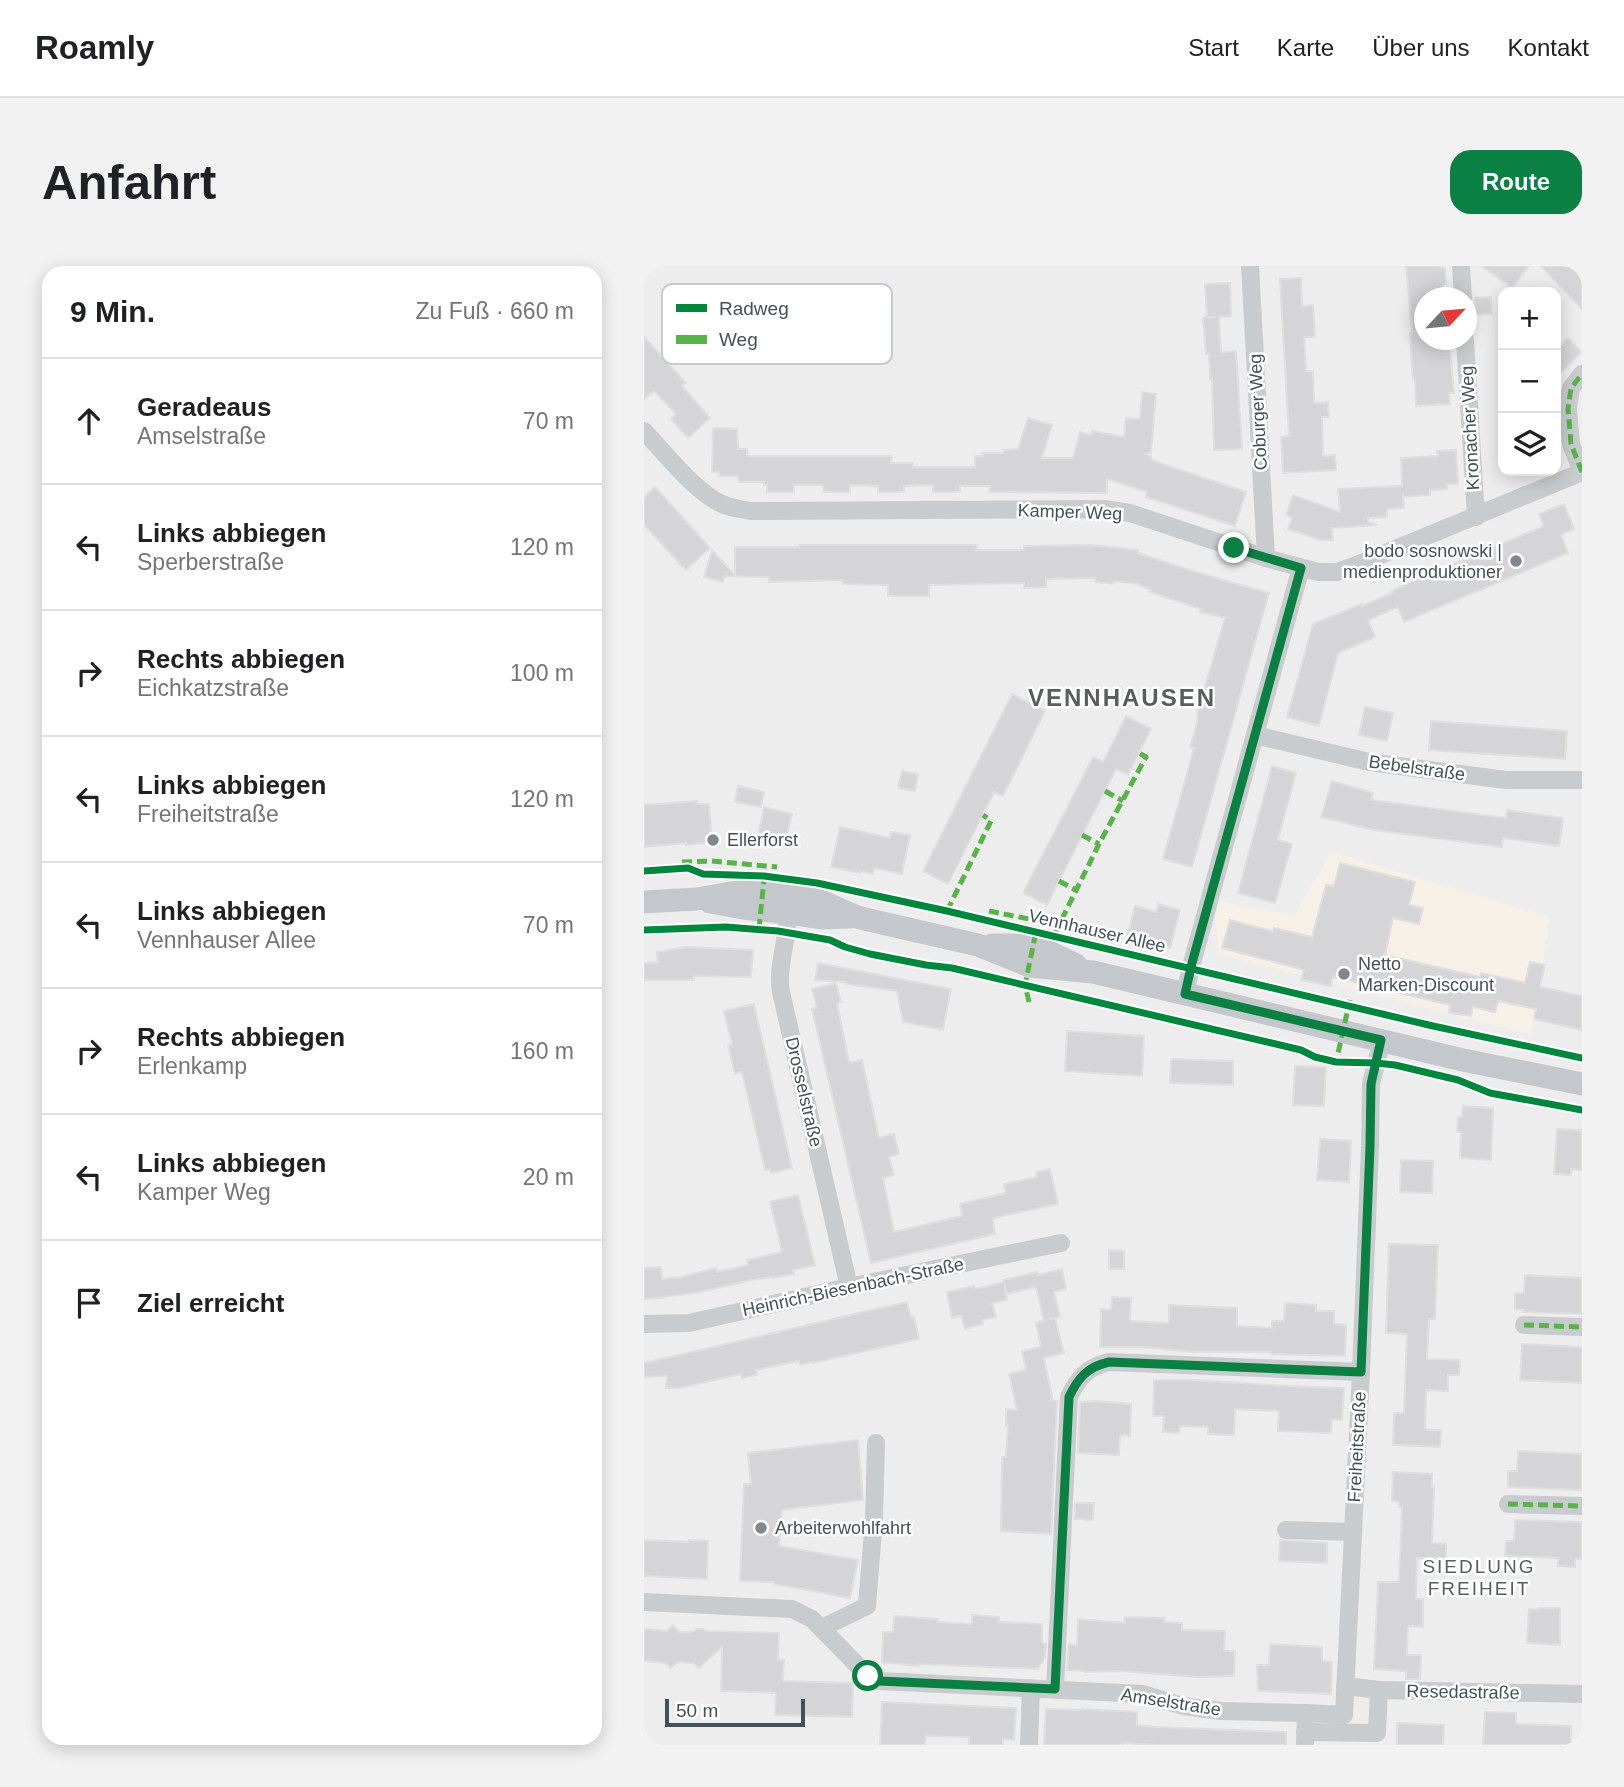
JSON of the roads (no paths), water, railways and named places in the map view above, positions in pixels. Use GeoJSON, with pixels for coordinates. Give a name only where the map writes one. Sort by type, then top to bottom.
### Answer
{"type":"FeatureCollection","features":[{"type":"Feature","properties":{"kind":"main road"},"geometry":{"type":"LineString","coordinates":[[644,902],[697,899],[743,908],[821,901],[858,917],[978,946],[1030,966],[1086,971],[1463,1060],[1582,1084]]}},
{"type":"Feature","properties":{"kind":"street","name":"Coburger Weg"},"geometry":{"type":"LineString","coordinates":[[1250,266],[1266,558]]}},
{"type":"Feature","properties":{"kind":"street"},"geometry":{"type":"LineString","coordinates":[[1461,266],[1462,287]]}},
{"type":"Feature","properties":{"kind":"street","name":"Kronacher Weg"},"geometry":{"type":"LineString","coordinates":[[1466,350],[1476,517]]}},
{"type":"Feature","properties":{"kind":"street"},"geometry":{"type":"LineString","coordinates":[[1582,374],[1571,388],[1568,409],[1571,444],[1582,472]]}},
{"type":"Feature","properties":{"kind":"street","name":"Kamper Weg"},"geometry":{"type":"LineString","coordinates":[[644,431],[707,495],[721,503],[750,511],[1104,509],[1130,513],[1266,558],[1318,572],[1337,572],[1582,472]]}},
{"type":"Feature","properties":{"kind":"street"},"geometry":{"type":"LineString","coordinates":[[1185,994],[1301,568]]}},
{"type":"Feature","properties":{"kind":"street","name":"Bebelstraße"},"geometry":{"type":"LineString","coordinates":[[1255,735],[1369,762],[1506,780],[1582,780]]}},
{"type":"Feature","properties":{"kind":"street","name":"Drosselstraße"},"geometry":{"type":"LineString","coordinates":[[789,904],[779,978],[781,992],[849,1287]]}},
{"type":"Feature","properties":{"kind":"street","name":"Freiheitstraße"},"geometry":{"type":"LineString","coordinates":[[1306,1713],[1344,1715],[1361,1372],[1371,1084],[1381,1040]]}},
{"type":"Feature","properties":{"kind":"street","name":"Heinrich-Biesenbach-Straße"},"geometry":{"type":"LineString","coordinates":[[644,1324],[689,1323],[1061,1243]]}},
{"type":"Feature","properties":{"kind":"street"},"geometry":{"type":"LineString","coordinates":[[1524,1325],[1582,1327]]}},
{"type":"Feature","properties":{"kind":"street"},"geometry":{"type":"LineString","coordinates":[[1055,1689],[1069,1397],[1078,1379],[1088,1370],[1109,1362],[1361,1372]]}},
{"type":"Feature","properties":{"kind":"street"},"geometry":{"type":"LineString","coordinates":[[822,1628],[867,1606],[874,1519],[876,1443]]}},
{"type":"Feature","properties":{"kind":"street"},"geometry":{"type":"LineString","coordinates":[[1508,1504],[1582,1506]]}},
{"type":"Feature","properties":{"kind":"street"},"geometry":{"type":"LineString","coordinates":[[1286,1530],[1353,1532]]}},
{"type":"Feature","properties":{"kind":"street","name":"Amselstraße"},"geometry":{"type":"LineString","coordinates":[[644,1602],[792,1609],[812,1619],[868,1676],[879,1681],[1143,1694],[1183,1706],[1221,1711],[1306,1713]]}},
{"type":"Feature","properties":{"kind":"street","name":"Resedastraße"},"geometry":{"type":"LineString","coordinates":[[1345,1686],[1380,1690],[1582,1694]]}},
{"type":"Feature","properties":{"kind":"street"},"geometry":{"type":"LineString","coordinates":[[1029,1745],[1031,1688]]}},
{"type":"Feature","properties":{"kind":"street"},"geometry":{"type":"LineString","coordinates":[[1306,1713],[1305,1739],[1377,1733],[1380,1690]]}},
{"type":"Feature","properties":{"kind":"place","name":"bodo sosnowski | medienproduktioner"},"geometry":{"type":"Point","coordinates":[1516,561]}},
{"type":"Feature","properties":{"kind":"place","name":"Ellerforst"},"geometry":{"type":"Point","coordinates":[713,840]}},
{"type":"Feature","properties":{"kind":"place","name":"Netto Marken-Discount"},"geometry":{"type":"Point","coordinates":[1344,974]}},
{"type":"Feature","properties":{"kind":"place","name":"Arbeiterwohlfahrt"},"geometry":{"type":"Point","coordinates":[761,1528]}},
{"type":"Feature","properties":{"kind":"district","name":"VENNHAUSEN"},"geometry":{"type":"Point","coordinates":[1122,697]}},
{"type":"Feature","properties":{"kind":"district","name":"SIEDLUNG FREIHEIT"},"geometry":{"type":"Point","coordinates":[1479,1577]}}]}
